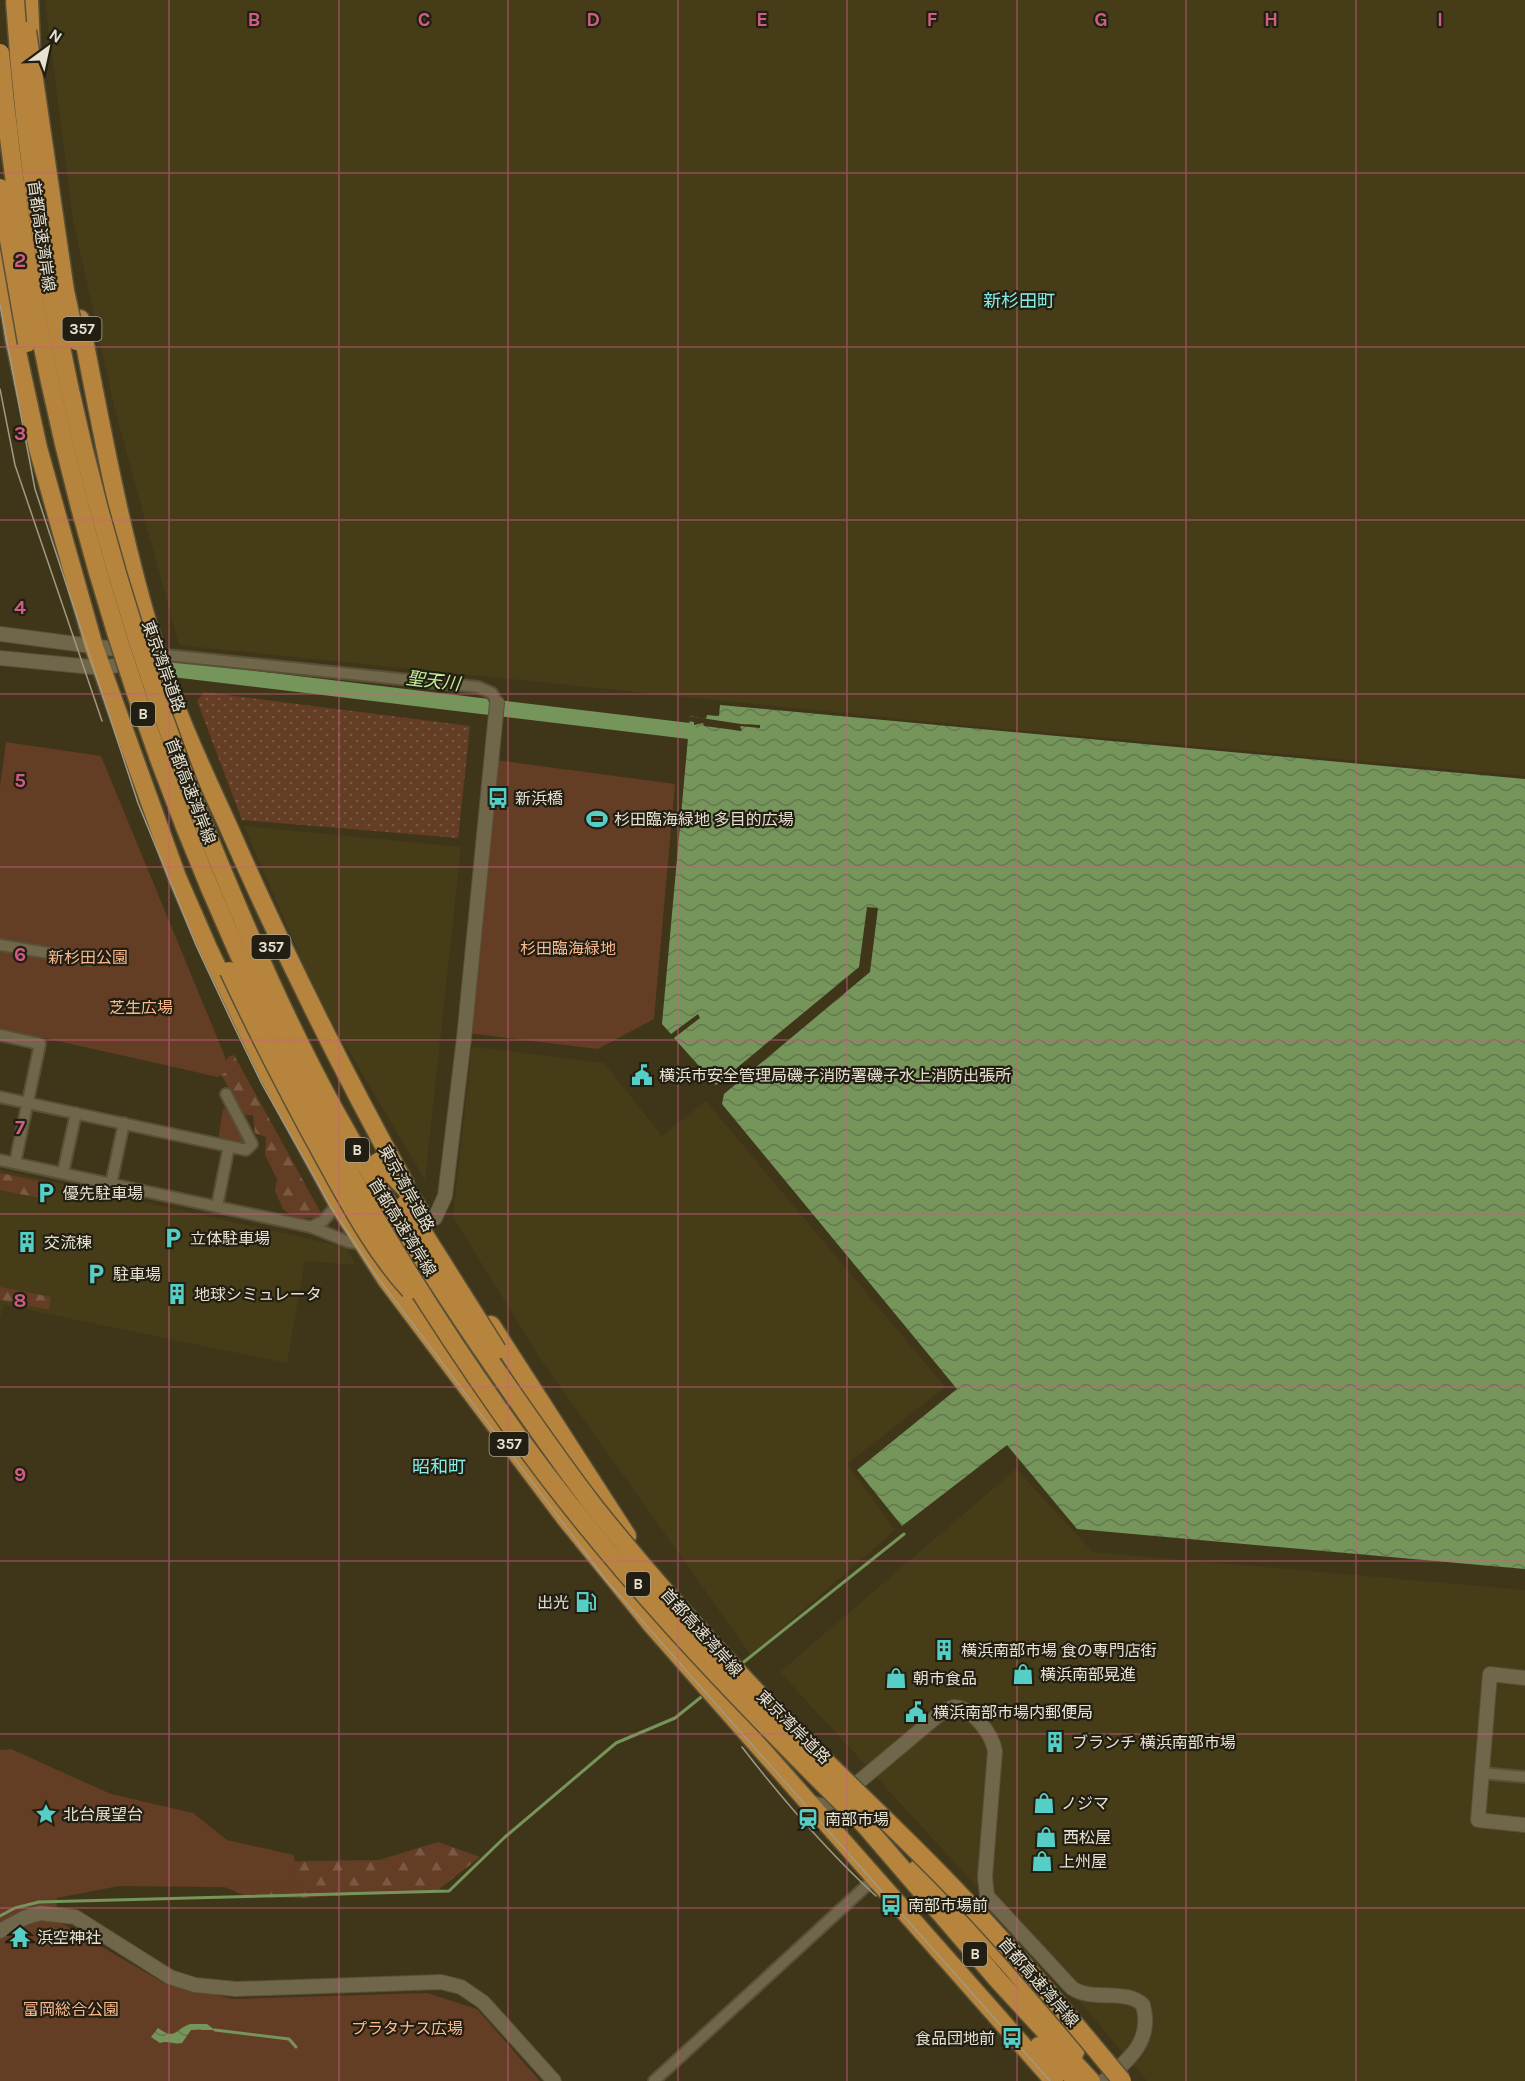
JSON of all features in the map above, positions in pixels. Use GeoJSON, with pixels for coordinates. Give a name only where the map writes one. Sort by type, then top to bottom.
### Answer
{"type":"FeatureCollection","features":[{"type":"Feature","properties":{"kind":"highway","name":"首都高速湾岸線"},"geometry":{"type":"LineString","coordinates":[[15,0],[37,208],[55,323],[79,437],[133,628],[153,692],[192,794],[280,1001],[333,1107],[372,1177],[446,1296],[545,1440],[597,1509],[747,1682],[938,1872],[1015,1953],[1116,2079]]}},
{"type":"Feature","properties":{"kind":"highway"},"geometry":{"type":"LineString","coordinates":[[21,0],[65,291],[85,389],[117,507]]}},
{"type":"Feature","properties":{"kind":"highway","name":"東京湾岸道路"},"geometry":{"type":"LineString","coordinates":[[29,0],[32,71],[64,246],[117,507],[156,654],[201,766],[329,1043],[426,1224],[598,1493],[655,1574],[750,1681],[1013,1953],[1116,2079]]}},
{"type":"Feature","properties":{"kind":"highway","name":"首都高速湾岸線"},"geometry":{"type":"LineString","coordinates":[[0,53],[20,230],[38,328],[86,530],[135,694],[216,902],[264,1009],[324,1127],[439,1322],[503,1417],[609,1551],[735,1693],[885,1846],[910,1880],[1087,2079]]}},
{"type":"Feature","properties":{"kind":"highway"},"geometry":{"type":"LineString","coordinates":[[0,188],[47,440],[52,503]]}},
{"type":"Feature","properties":{"kind":"highway","name":"357"},"geometry":{"type":"LineString","coordinates":[[1,247],[23,385],[52,503],[94,647],[177,877],[236,1010],[295,1127],[338,1204],[386,1279],[566,1519],[652,1625],[1054,2081]]}},
{"type":"Feature","properties":{"kind":"highway","name":"B"},"geometry":{"type":"LineString","coordinates":[[154,813],[291,1096],[342,1189],[393,1271],[439,1322]]}},
{"type":"Feature","properties":{"kind":"highway","name":"357"},"geometry":{"type":"LineString","coordinates":[[247,869],[258,921],[306,1021],[379,1161],[468,1305],[640,1560]]}},
{"type":"Feature","properties":{"kind":"highway"},"geometry":{"type":"LineString","coordinates":[[885,1846],[944,1897],[1011,1966],[1052,2015],[1087,2079]]}},
{"type":"Feature","properties":{"kind":"highway"},"geometry":{"type":"LineString","coordinates":[[885,1846],[919,1907],[1046,2054],[1087,2079]]}},
{"type":"Feature","properties":{"kind":"street"},"geometry":{"type":"LineString","coordinates":[[1,247],[64,246]]}},
{"type":"Feature","properties":{"kind":"street"},"geometry":{"type":"LineString","coordinates":[[0,634],[156,654],[478,687],[492,693],[497,703],[445,1196],[440,1211],[426,1224],[363,1244],[340,1239],[311,1227],[0,1160]]}},
{"type":"Feature","properties":{"kind":"street"},"geometry":{"type":"LineString","coordinates":[[0,658],[102,668],[131,663],[156,654]]}},
{"type":"Feature","properties":{"kind":"street"},"geometry":{"type":"LineString","coordinates":[[69,666],[93,677],[102,685],[117,709]]}},
{"type":"Feature","properties":{"kind":"street"},"geometry":{"type":"LineString","coordinates":[[0,945],[90,960]]}},
{"type":"Feature","properties":{"kind":"street"},"geometry":{"type":"LineString","coordinates":[[0,1035],[40,1044],[15,1163]]}},
{"type":"Feature","properties":{"kind":"street"},"geometry":{"type":"LineString","coordinates":[[0,1097],[246,1149],[252,1144],[226,1094]]}},
{"type":"Feature","properties":{"kind":"street"},"geometry":{"type":"LineString","coordinates":[[63,1173],[76,1113]]}},
{"type":"Feature","properties":{"kind":"street"},"geometry":{"type":"LineString","coordinates":[[111,1184],[124,1123]]}},
{"type":"Feature","properties":{"kind":"street"},"geometry":{"type":"LineString","coordinates":[[217,1206],[229,1146]]}},
{"type":"Feature","properties":{"kind":"street"},"geometry":{"type":"LineString","coordinates":[[311,1227],[323,1221],[338,1204]]}},
{"type":"Feature","properties":{"kind":"street"},"geometry":{"type":"LineString","coordinates":[[1525,1678],[1490,1674],[1478,1820],[1525,1825]]}},
{"type":"Feature","properties":{"kind":"street"},"geometry":{"type":"LineString","coordinates":[[807,1801],[822,1806],[836,1801],[942,1712],[954,1707],[969,1712],[988,1733],[995,1751],[985,1885],[987,1896],[1072,1989],[1086,1994],[1130,1998],[1143,2006],[1139,2048],[1116,2079]]}},
{"type":"Feature","properties":{"kind":"street"},"geometry":{"type":"LineString","coordinates":[[1482,1773],[1525,1777]]}},
{"type":"Feature","properties":{"kind":"street"},"geometry":{"type":"LineString","coordinates":[[836,1801],[834,1820],[846,1844]]}},
{"type":"Feature","properties":{"kind":"street"},"geometry":{"type":"LineString","coordinates":[[654,2081],[876,1877]]}},
{"type":"Feature","properties":{"kind":"street"},"geometry":{"type":"LineString","coordinates":[[0,1931],[24,1918],[40,1913],[75,1917],[170,1977],[195,1985],[236,1989],[441,1982],[461,1987],[483,2002],[554,2081]]}},
{"type":"Feature","properties":{"kind":"shaded area"},"geometry":{"type":"Polygon","coordinates":[[[45,0],[1525,0],[1525,776],[931,722],[179,645],[114,406],[73,220],[45,0]]]}},
{"type":"Feature","properties":{"kind":"shaded area"},"geometry":{"type":"Polygon","coordinates":[[[244,826],[461,847],[425,1180],[319,1000],[244,826]]]}},
{"type":"Feature","properties":{"kind":"shaded area"},"geometry":{"type":"Polygon","coordinates":[[[472,1047],[604,1063],[662,1136],[706,1101],[945,1387],[847,1464],[895,1530],[751,1655],[542,1361],[453,1217],[472,1047]]]}},
{"type":"Feature","properties":{"kind":"shaded area"},"geometry":{"type":"Polygon","coordinates":[[[0,1170],[345,1247],[356,1265],[305,1261],[287,1363],[4,1305],[0,1318],[0,1170]]]}},
{"type":"Feature","properties":{"kind":"shaded area"},"geometry":{"type":"Polygon","coordinates":[[[1016,1469],[1093,1552],[1525,1590],[1525,2081],[1147,2081],[1045,1961],[780,1672],[1016,1469]]]}},
{"type":"Feature","properties":{"kind":"green space"},"geometry":{"type":"Polygon","coordinates":[[[204,692],[470,726],[458,838],[242,820],[197,701],[204,692]]]}},
{"type":"Feature","properties":{"kind":"green space","name":"新杉田公園"},"geometry":{"type":"Polygon","coordinates":[[[6,742],[101,756],[230,1069],[218,1077],[0,1028],[0,787],[6,742]]]}},
{"type":"Feature","properties":{"kind":"green space","name":"杉田臨海緑地"},"geometry":{"type":"Polygon","coordinates":[[[495,760],[675,784],[654,1019],[598,1049],[468,1033],[495,760]]]}},
{"type":"Feature","properties":{"kind":"green space"},"geometry":{"type":"Polygon","coordinates":[[[234,1055],[322,1215],[317,1218],[295,1218],[283,1209],[275,1191],[277,1179],[265,1155],[266,1137],[255,1133],[253,1115],[245,1115],[220,1073],[228,1057],[234,1055]]]}},
{"type":"Feature","properties":{"kind":"green space"},"geometry":{"type":"Polygon","coordinates":[[[223,1108],[232,1111],[250,1140],[243,1148],[218,1142],[223,1108]]]}},
{"type":"Feature","properties":{"kind":"green space"},"geometry":{"type":"Polygon","coordinates":[[[0,1173],[43,1182],[40,1198],[0,1190],[0,1173]]]}},
{"type":"Feature","properties":{"kind":"green space"},"geometry":{"type":"Polygon","coordinates":[[[0,1287],[51,1297],[49,1310],[0,1300],[0,1287]]]}},
{"type":"Feature","properties":{"kind":"green space","name":"富岡総合公園"},"geometry":{"type":"Polygon","coordinates":[[[11,1749],[111,1794],[193,1813],[227,1840],[294,1855],[297,1888],[119,1886],[57,1898],[56,1920],[164,1983],[233,1999],[427,1993],[477,2009],[540,2081],[0,2081],[0,1750],[11,1749]]]}},
{"type":"Feature","properties":{"kind":"green space"},"geometry":{"type":"Polygon","coordinates":[[[438,1842],[480,1857],[438,1890],[299,1898],[249,1897],[212,1882],[240,1862],[379,1860],[438,1842]]]}},
{"type":"Feature","properties":{"kind":"water"},"geometry":{"type":"Polygon","coordinates":[[[720,705],[1525,779],[1525,1569],[1077,1529],[1007,1445],[902,1526],[857,1470],[957,1389],[722,1104],[724,1094],[870,972],[878,908],[867,907],[859,967],[716,1085],[674,1038],[700,1018],[698,1014],[671,1034],[662,1024],[690,716],[706,719],[707,715],[719,716],[720,705]]]}},
{"type":"Feature","properties":{"kind":"water"},"geometry":{"type":"Polygon","coordinates":[[[190,2024],[207,2024],[215,2030],[191,2030],[182,2043],[160,2043],[151,2037],[158,2028],[172,2034],[190,2024]]]}},
{"type":"Feature","properties":{"kind":"pier"},"geometry":{"type":"Polygon","coordinates":[[[688,716],[760,725],[760,728],[740,726],[742,731],[704,726],[703,723],[694,725],[694,722],[688,721],[688,716]]]}},
{"type":"Feature","properties":{"kind":"waterway","name":"聖天川"},"geometry":{"type":"LineString","coordinates":[[173,669],[689,731]]}},
{"type":"Feature","properties":{"kind":"waterway"},"geometry":{"type":"LineString","coordinates":[[740,1665],[904,1534]]}},
{"type":"Feature","properties":{"kind":"waterway"},"geometry":{"type":"LineString","coordinates":[[0,1916],[15,1908],[39,1902],[449,1891],[505,1837],[616,1743],[675,1718],[705,1694]]}},
{"type":"Feature","properties":{"kind":"waterway"},"geometry":{"type":"LineString","coordinates":[[215,2030],[289,2039],[296,2047]]}},
{"type":"Feature","properties":{"kind":"tram line"},"geometry":{"type":"LineString","coordinates":[[0,305],[35,489],[138,803],[196,945],[231,1020],[262,1084],[331,1207],[373,1271],[606,1580],[1050,2081]]}},
{"type":"Feature","properties":{"kind":"tram line"},"geometry":{"type":"LineString","coordinates":[[0,389],[15,465],[102,721]]}},
{"type":"Feature","properties":{"kind":"tram line"},"geometry":{"type":"LineString","coordinates":[[742,1747],[806,1825],[876,1896]]}},
{"type":"Feature","properties":{"kind":"place","name":"新浜橋"},"geometry":{"type":"Point","coordinates":[498,798]}},
{"type":"Feature","properties":{"kind":"place","name":"杉田臨海緑地 多目的広場"},"geometry":{"type":"Point","coordinates":[597,819]}},
{"type":"Feature","properties":{"kind":"place","name":"横浜市安全管理局磯子消防署磯子水上消防出張所"},"geometry":{"type":"Point","coordinates":[642,1075]}},
{"type":"Feature","properties":{"kind":"place","name":"優先駐車場"},"geometry":{"type":"Point","coordinates":[46,1193]}},
{"type":"Feature","properties":{"kind":"place","name":"立体駐車場"},"geometry":{"type":"Point","coordinates":[173,1238]}},
{"type":"Feature","properties":{"kind":"place","name":"交流棟"},"geometry":{"type":"Point","coordinates":[27,1242]}},
{"type":"Feature","properties":{"kind":"place","name":"駐車場"},"geometry":{"type":"Point","coordinates":[96,1274]}},
{"type":"Feature","properties":{"kind":"place","name":"地球シミュレータ"},"geometry":{"type":"Point","coordinates":[177,1294]}},
{"type":"Feature","properties":{"kind":"place","name":"出光"},"geometry":{"type":"Point","coordinates":[586,1602]}},
{"type":"Feature","properties":{"kind":"place","name":"横浜南部市場 食の専門店街"},"geometry":{"type":"Point","coordinates":[944,1650]}},
{"type":"Feature","properties":{"kind":"place","name":"横浜南部晃進"},"geometry":{"type":"Point","coordinates":[1023,1674]}},
{"type":"Feature","properties":{"kind":"place","name":"朝市食品"},"geometry":{"type":"Point","coordinates":[896,1678]}},
{"type":"Feature","properties":{"kind":"place","name":"横浜南部市場内郵便局"},"geometry":{"type":"Point","coordinates":[916,1712]}},
{"type":"Feature","properties":{"kind":"place","name":"ブランチ 横浜南部市場"},"geometry":{"type":"Point","coordinates":[1055,1742]}},
{"type":"Feature","properties":{"kind":"place","name":"ノジマ"},"geometry":{"type":"Point","coordinates":[1044,1803]}},
{"type":"Feature","properties":{"kind":"place","name":"北台展望台"},"geometry":{"type":"Point","coordinates":[46,1814]}},
{"type":"Feature","properties":{"kind":"place","name":"南部市場"},"geometry":{"type":"Point","coordinates":[808,1819]}},
{"type":"Feature","properties":{"kind":"place","name":"西松屋"},"geometry":{"type":"Point","coordinates":[1046,1837]}},
{"type":"Feature","properties":{"kind":"place","name":"上州屋"},"geometry":{"type":"Point","coordinates":[1042,1861]}},
{"type":"Feature","properties":{"kind":"place","name":"南部市場前"},"geometry":{"type":"Point","coordinates":[891,1905]}},
{"type":"Feature","properties":{"kind":"place","name":"浜空神社"},"geometry":{"type":"Point","coordinates":[20,1937]}},
{"type":"Feature","properties":{"kind":"place","name":"食品団地前"},"geometry":{"type":"Point","coordinates":[1012,2038]}},
{"type":"Feature","properties":{"kind":"district","name":"新杉田町"},"geometry":{"type":"Point","coordinates":[1019,301]}},
{"type":"Feature","properties":{"kind":"district","name":"昭和町"},"geometry":{"type":"Point","coordinates":[439,1467]}},
{"type":"Feature","properties":{"kind":"park label","name":"芝生広場"},"geometry":{"type":"Point","coordinates":[141,1007]}},
{"type":"Feature","properties":{"kind":"park label","name":"プラタナス広場"},"geometry":{"type":"Point","coordinates":[407,2028]}}]}
